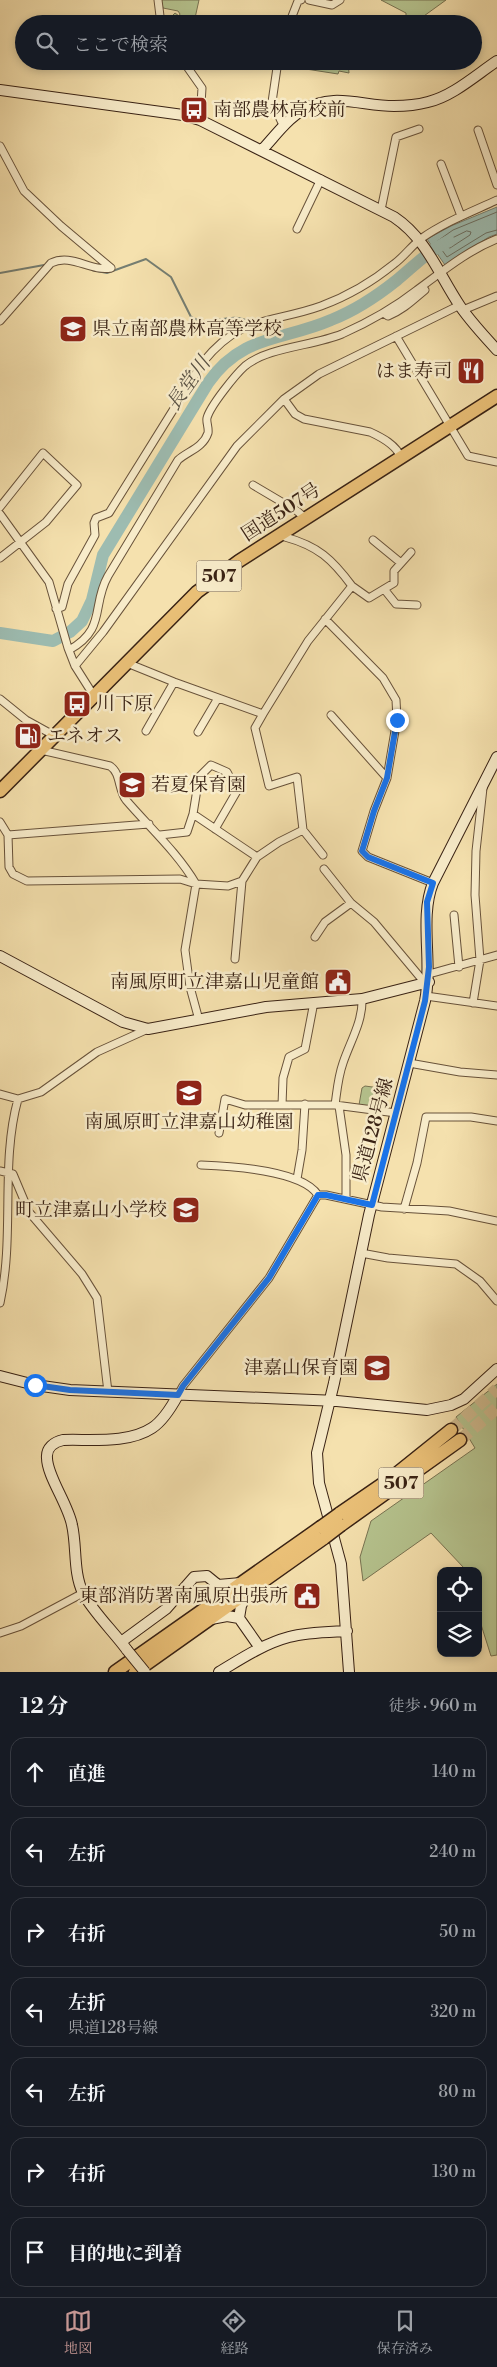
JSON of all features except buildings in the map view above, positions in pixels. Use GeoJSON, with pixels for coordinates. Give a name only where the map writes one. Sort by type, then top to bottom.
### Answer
{"type":"FeatureCollection","features":[{"type":"Feature","properties":{"kind":"highway","name":"国道507号"},"geometry":{"type":"LineString","coordinates":[[0,791],[197,592],[282,533],[497,396]]}},
{"type":"Feature","properties":{"kind":"highway","name":"507"},"geometry":{"type":"LineString","coordinates":[[116,1672],[208,1614],[340,1520],[390,1479],[455,1435]]}},
{"type":"Feature","properties":{"kind":"highway","name":"507"},"geometry":{"type":"LineString","coordinates":[[134,1672],[208,1614]]}},
{"type":"Feature","properties":{"kind":"street"},"geometry":{"type":"LineString","coordinates":[[158,0],[160,15]]}},
{"type":"Feature","properties":{"kind":"street"},"geometry":{"type":"LineString","coordinates":[[293,15],[298,1],[301,0]]}},
{"type":"Feature","properties":{"kind":"street"},"geometry":{"type":"LineString","coordinates":[[310,0],[332,5],[340,0]]}},
{"type":"Feature","properties":{"kind":"street"},"geometry":{"type":"LineString","coordinates":[[262,150],[304,110],[320,102],[336,100],[393,106],[430,102],[459,87],[497,61]]}},
{"type":"Feature","properties":{"kind":"street"},"geometry":{"type":"LineString","coordinates":[[189,70],[202,88],[200,120]]}},
{"type":"Feature","properties":{"kind":"street"},"geometry":{"type":"LineString","coordinates":[[277,70],[272,102],[284,127]]}},
{"type":"Feature","properties":{"kind":"street"},"geometry":{"type":"LineString","coordinates":[[0,90],[183,115],[200,120],[381,210],[404,224],[421,242],[462,308],[497,350]]}},
{"type":"Feature","properties":{"kind":"street"},"geometry":{"type":"LineString","coordinates":[[381,210],[396,137],[419,129]]}},
{"type":"Feature","properties":{"kind":"street"},"geometry":{"type":"LineString","coordinates":[[478,130],[497,184]]}},
{"type":"Feature","properties":{"kind":"street"},"geometry":{"type":"LineString","coordinates":[[0,146],[24,191],[111,268],[103,270],[67,259],[57,260],[51,263],[0,321]]}},
{"type":"Feature","properties":{"kind":"street"},"geometry":{"type":"LineString","coordinates":[[442,164],[462,216]]}},
{"type":"Feature","properties":{"kind":"street"},"geometry":{"type":"LineString","coordinates":[[297,229],[321,179]]}},
{"type":"Feature","properties":{"kind":"street"},"geometry":{"type":"LineString","coordinates":[[56,611],[62,607],[68,584],[95,535],[94,523],[96,518],[109,513],[203,362],[224,340],[252,324],[305,311],[360,289],[395,264],[444,224],[497,200]]}},
{"type":"Feature","properties":{"kind":"street"},"geometry":{"type":"LineString","coordinates":[[409,300],[440,271],[463,256],[497,239]]}},
{"type":"Feature","properties":{"kind":"street"},"geometry":{"type":"LineString","coordinates":[[68,649],[79,644],[96,624],[102,587],[108,576],[178,460],[184,454],[195,451],[208,432],[207,418],[233,378],[246,365],[263,355],[313,344],[342,334],[384,314],[435,283]]}},
{"type":"Feature","properties":{"kind":"street"},"geometry":{"type":"LineString","coordinates":[[76,666],[103,632],[237,446],[284,399],[320,374],[396,336],[462,308],[497,296]]}},
{"type":"Feature","properties":{"kind":"street"},"geometry":{"type":"LineString","coordinates":[[396,336],[468,456],[497,462]]}},
{"type":"Feature","properties":{"kind":"street"},"geometry":{"type":"LineString","coordinates":[[284,399],[294,414],[304,419],[370,432],[379,436],[399,452],[401,458]]}},
{"type":"Feature","properties":{"kind":"street"},"geometry":{"type":"LineString","coordinates":[[0,507],[44,453],[78,485],[46,522],[0,558]]}},
{"type":"Feature","properties":{"kind":"street"},"geometry":{"type":"LineString","coordinates":[[253,485],[297,511],[305,518]]}},
{"type":"Feature","properties":{"kind":"street"},"geometry":{"type":"LineString","coordinates":[[0,514],[49,582],[68,649],[94,696]]}},
{"type":"Feature","properties":{"kind":"street"},"geometry":{"type":"LineString","coordinates":[[282,533],[285,537],[320,550],[352,586],[369,598],[394,583],[394,571],[411,552]]}},
{"type":"Feature","properties":{"kind":"street"},"geometry":{"type":"LineString","coordinates":[[373,540],[401,563]]}},
{"type":"Feature","properties":{"kind":"street"},"geometry":{"type":"LineString","coordinates":[[323,855],[303,830],[297,777],[269,786],[254,728],[308,642],[352,586]]}},
{"type":"Feature","properties":{"kind":"street"},"geometry":{"type":"LineString","coordinates":[[384,589],[396,604],[417,605]]}},
{"type":"Feature","properties":{"kind":"street"},"geometry":{"type":"LineString","coordinates":[[325,619],[383,678],[396,700],[397,720],[387,778],[374,811],[362,851],[368,857],[433,883]]}},
{"type":"Feature","properties":{"kind":"street"},"geometry":{"type":"LineString","coordinates":[[127,663],[263,714]]}},
{"type":"Feature","properties":{"kind":"street"},"geometry":{"type":"LineString","coordinates":[[146,731],[174,682]]}},
{"type":"Feature","properties":{"kind":"street"},"geometry":{"type":"LineString","coordinates":[[198,732],[218,698]]}},
{"type":"Feature","properties":{"kind":"street"},"geometry":{"type":"LineString","coordinates":[[0,700],[26,720],[55,736]]}},
{"type":"Feature","properties":{"kind":"street"},"geometry":{"type":"LineString","coordinates":[[331,715],[387,778]]}},
{"type":"Feature","properties":{"kind":"street"},"geometry":{"type":"LineString","coordinates":[[41,750],[110,766],[115,769],[124,798],[160,835],[196,884],[185,950],[190,987],[199,1020]]}},
{"type":"Feature","properties":{"kind":"street","name":"県道128号線"},"geometry":{"type":"LineString","coordinates":[[349,1672],[340,1554],[319,1483],[318,1444],[372,1205],[426,996],[428,980],[427,902],[433,883],[497,757]]}},
{"type":"Feature","properties":{"kind":"street"},"geometry":{"type":"LineString","coordinates":[[160,835],[187,832],[193,814],[199,777],[211,765],[227,772],[237,791],[215,829]]}},
{"type":"Feature","properties":{"kind":"street"},"geometry":{"type":"LineString","coordinates":[[473,1003],[480,960],[475,895],[476,851],[484,785]]}},
{"type":"Feature","properties":{"kind":"street"},"geometry":{"type":"LineString","coordinates":[[193,814],[257,857]]}},
{"type":"Feature","properties":{"kind":"street"},"geometry":{"type":"LineString","coordinates":[[0,822],[8,835],[9,867],[13,874],[27,881],[180,879],[196,884],[228,886],[242,881]]}},
{"type":"Feature","properties":{"kind":"street"},"geometry":{"type":"LineString","coordinates":[[8,835],[149,824]]}},
{"type":"Feature","properties":{"kind":"street"},"geometry":{"type":"LineString","coordinates":[[235,959],[242,881],[257,857],[279,842],[303,830]]}},
{"type":"Feature","properties":{"kind":"street"},"geometry":{"type":"LineString","coordinates":[[324,869],[351,903],[374,922],[428,980]]}},
{"type":"Feature","properties":{"kind":"street"},"geometry":{"type":"LineString","coordinates":[[315,937],[325,922],[351,903]]}},
{"type":"Feature","properties":{"kind":"street"},"geometry":{"type":"LineString","coordinates":[[454,914],[459,967]]}},
{"type":"Feature","properties":{"kind":"street"},"geometry":{"type":"LineString","coordinates":[[0,1094],[18,1099],[41,1092],[97,1052],[148,1029],[266,1007],[362,999],[428,980],[459,967],[497,955]]}},
{"type":"Feature","properties":{"kind":"street"},"geometry":{"type":"LineString","coordinates":[[0,956],[123,1022],[148,1029]]}},
{"type":"Feature","properties":{"kind":"street"},"geometry":{"type":"LineString","coordinates":[[426,996],[497,1006]]}},
{"type":"Feature","properties":{"kind":"street"},"geometry":{"type":"LineString","coordinates":[[346,1199],[346,1155],[337,1106],[342,1065],[353,1035],[361,1020],[362,999]]}},
{"type":"Feature","properties":{"kind":"street"},"geometry":{"type":"LineString","coordinates":[[282,1105],[283,1078],[287,1064],[290,1057],[305,1049],[314,1002]]}},
{"type":"Feature","properties":{"kind":"street"},"geometry":{"type":"LineString","coordinates":[[409,1064],[452,1071],[497,1075]]}},
{"type":"Feature","properties":{"kind":"street"},"geometry":{"type":"LineString","coordinates":[[0,1155],[18,1099]]}},
{"type":"Feature","properties":{"kind":"street"},"geometry":{"type":"LineString","coordinates":[[218,1133],[225,1099],[245,1105],[305,1104],[396,1113]]}},
{"type":"Feature","properties":{"kind":"street"},"geometry":{"type":"LineString","coordinates":[[297,1180],[302,1150],[305,1104]]}},
{"type":"Feature","properties":{"kind":"street"},"geometry":{"type":"LineString","coordinates":[[404,1209],[417,1163],[426,1117],[471,1117],[497,1121]]}},
{"type":"Feature","properties":{"kind":"street"},"geometry":{"type":"LineString","coordinates":[[0,1163],[4,1259],[0,1303]]}},
{"type":"Feature","properties":{"kind":"street"},"geometry":{"type":"LineString","coordinates":[[201,1165],[240,1166],[297,1180],[314,1188],[318,1195]]}},
{"type":"Feature","properties":{"kind":"street"},"geometry":{"type":"LineString","coordinates":[[0,1172],[13,1174],[30,1212],[82,1274],[97,1298],[108,1392]]}},
{"type":"Feature","properties":{"kind":"street"},"geometry":{"type":"LineString","coordinates":[[318,1195],[404,1209],[463,1213],[497,1221]]}},
{"type":"Feature","properties":{"kind":"street"},"geometry":{"type":"LineString","coordinates":[[145,1672],[83,1593],[77,1576],[72,1525],[61,1494],[50,1473],[46,1458],[48,1451],[56,1442],[63,1440],[128,1437],[152,1428],[166,1414],[183,1386],[269,1278],[318,1195]]}},
{"type":"Feature","properties":{"kind":"street"},"geometry":{"type":"LineString","coordinates":[[361,1253],[388,1258],[456,1264],[480,1281],[497,1301]]}},
{"type":"Feature","properties":{"kind":"street"},"geometry":{"type":"LineString","coordinates":[[0,1376],[52,1387],[108,1392],[329,1400],[418,1410],[439,1409],[464,1399],[497,1369]]}},
{"type":"Feature","properties":{"kind":"street"},"geometry":{"type":"LineString","coordinates":[[124,1646],[166,1609],[194,1577],[207,1576],[215,1584],[245,1588],[239,1618],[260,1648]]}},
{"type":"Feature","properties":{"kind":"street"},"geometry":{"type":"LineString","coordinates":[[215,1584],[208,1614],[239,1618]]}},
{"type":"Feature","properties":{"kind":"street"},"geometry":{"type":"LineString","coordinates":[[0,1633],[21,1626],[83,1593]]}},
{"type":"Feature","properties":{"kind":"street"},"geometry":{"type":"LineString","coordinates":[[219,1672],[260,1648],[298,1635],[347,1631]]}},
{"type":"Feature","properties":{"kind":"green space"},"geometry":{"type":"Polygon","coordinates":[[[161,0],[199,0],[196,15],[180,15],[178,11],[163,8],[161,0]]]}},
{"type":"Feature","properties":{"kind":"green space"},"geometry":{"type":"Polygon","coordinates":[[[381,0],[446,0],[425,15],[406,15],[406,13],[381,0]]]}},
{"type":"Feature","properties":{"kind":"green space"},"geometry":{"type":"Polygon","coordinates":[[[312,70],[349,70],[349,73],[339,71],[338,74],[312,70]]]}},
{"type":"Feature","properties":{"kind":"green space"},"geometry":{"type":"Polygon","coordinates":[[[365,1086],[380,1088],[375,1107],[359,1105],[362,1088],[365,1086]]]}},
{"type":"Feature","properties":{"kind":"green space"},"geometry":{"type":"Polygon","coordinates":[[[497,1384],[497,1655],[491,1656],[482,1628],[482,1567],[463,1567],[431,1533],[363,1581],[360,1557],[371,1521],[475,1448],[456,1417],[497,1384]]]}},
{"type":"Feature","properties":{"kind":"water"},"geometry":{"type":"Polygon","coordinates":[[[497,207],[497,234],[489,237],[445,265],[427,239],[451,226],[497,207]]]}},
{"type":"Feature","properties":{"kind":"waterway","name":"長堂川"},"geometry":{"type":"LineString","coordinates":[[0,633],[53,641],[70,632],[82,621],[92,600],[103,555],[208,383],[221,367],[235,355],[249,347],[313,327],[357,308],[389,286],[428,254],[449,241]]}},
{"type":"Feature","properties":{"kind":"waterway"},"geometry":{"type":"LineString","coordinates":[[92,270],[107,273],[146,259],[171,277],[191,317],[206,321],[235,318],[250,322]]}},
{"type":"Feature","properties":{"kind":"waterway"},"geometry":{"type":"LineString","coordinates":[[0,273],[44,265]]}},
{"type":"Feature","properties":{"kind":"waterway"},"geometry":{"type":"LineString","coordinates":[[256,327],[274,337]]}},
{"type":"Feature","properties":{"kind":"tunnel"},"geometry":{"type":"LineString","coordinates":[[451,1430],[497,1389]]}},
{"type":"Feature","properties":{"kind":"tunnel"},"geometry":{"type":"LineString","coordinates":[[460,1440],[497,1408]]}},
{"type":"Feature","properties":{"kind":"place","name":"南部農林高校前"},"geometry":{"type":"Point","coordinates":[194,110]}},
{"type":"Feature","properties":{"kind":"place","name":"県立南部農林高等学校"},"geometry":{"type":"Point","coordinates":[73,329]}},
{"type":"Feature","properties":{"kind":"place","name":"はま寿司"},"geometry":{"type":"Point","coordinates":[471,371]}},
{"type":"Feature","properties":{"kind":"place","name":"川下原"},"geometry":{"type":"Point","coordinates":[77,704]}},
{"type":"Feature","properties":{"kind":"place","name":"エネオス"},"geometry":{"type":"Point","coordinates":[28,736]}},
{"type":"Feature","properties":{"kind":"place","name":"若夏保育園"},"geometry":{"type":"Point","coordinates":[132,785]}},
{"type":"Feature","properties":{"kind":"place","name":"南風原町立津嘉山児童館"},"geometry":{"type":"Point","coordinates":[338,982]}},
{"type":"Feature","properties":{"kind":"place","name":"南風原町立津嘉山幼稚園"},"geometry":{"type":"Point","coordinates":[189,1093]}},
{"type":"Feature","properties":{"kind":"place","name":"町立津嘉山小学校"},"geometry":{"type":"Point","coordinates":[186,1210]}},
{"type":"Feature","properties":{"kind":"place","name":"津嘉山保育園"},"geometry":{"type":"Point","coordinates":[377,1368]}},
{"type":"Feature","properties":{"kind":"place","name":"東部消防署南風原出張所"},"geometry":{"type":"Point","coordinates":[307,1596]}},
{"type":"Feature","properties":{"kind":"route"},"geometry":{"type":"LineString","coordinates":[[35,1385],[70,1390],[178,1395],[183,1386],[269,1278],[318,1195],[372,1205],[429,982],[427,902],[433,883],[368,857],[362,851],[374,811],[387,778],[397,720]]}}]}
